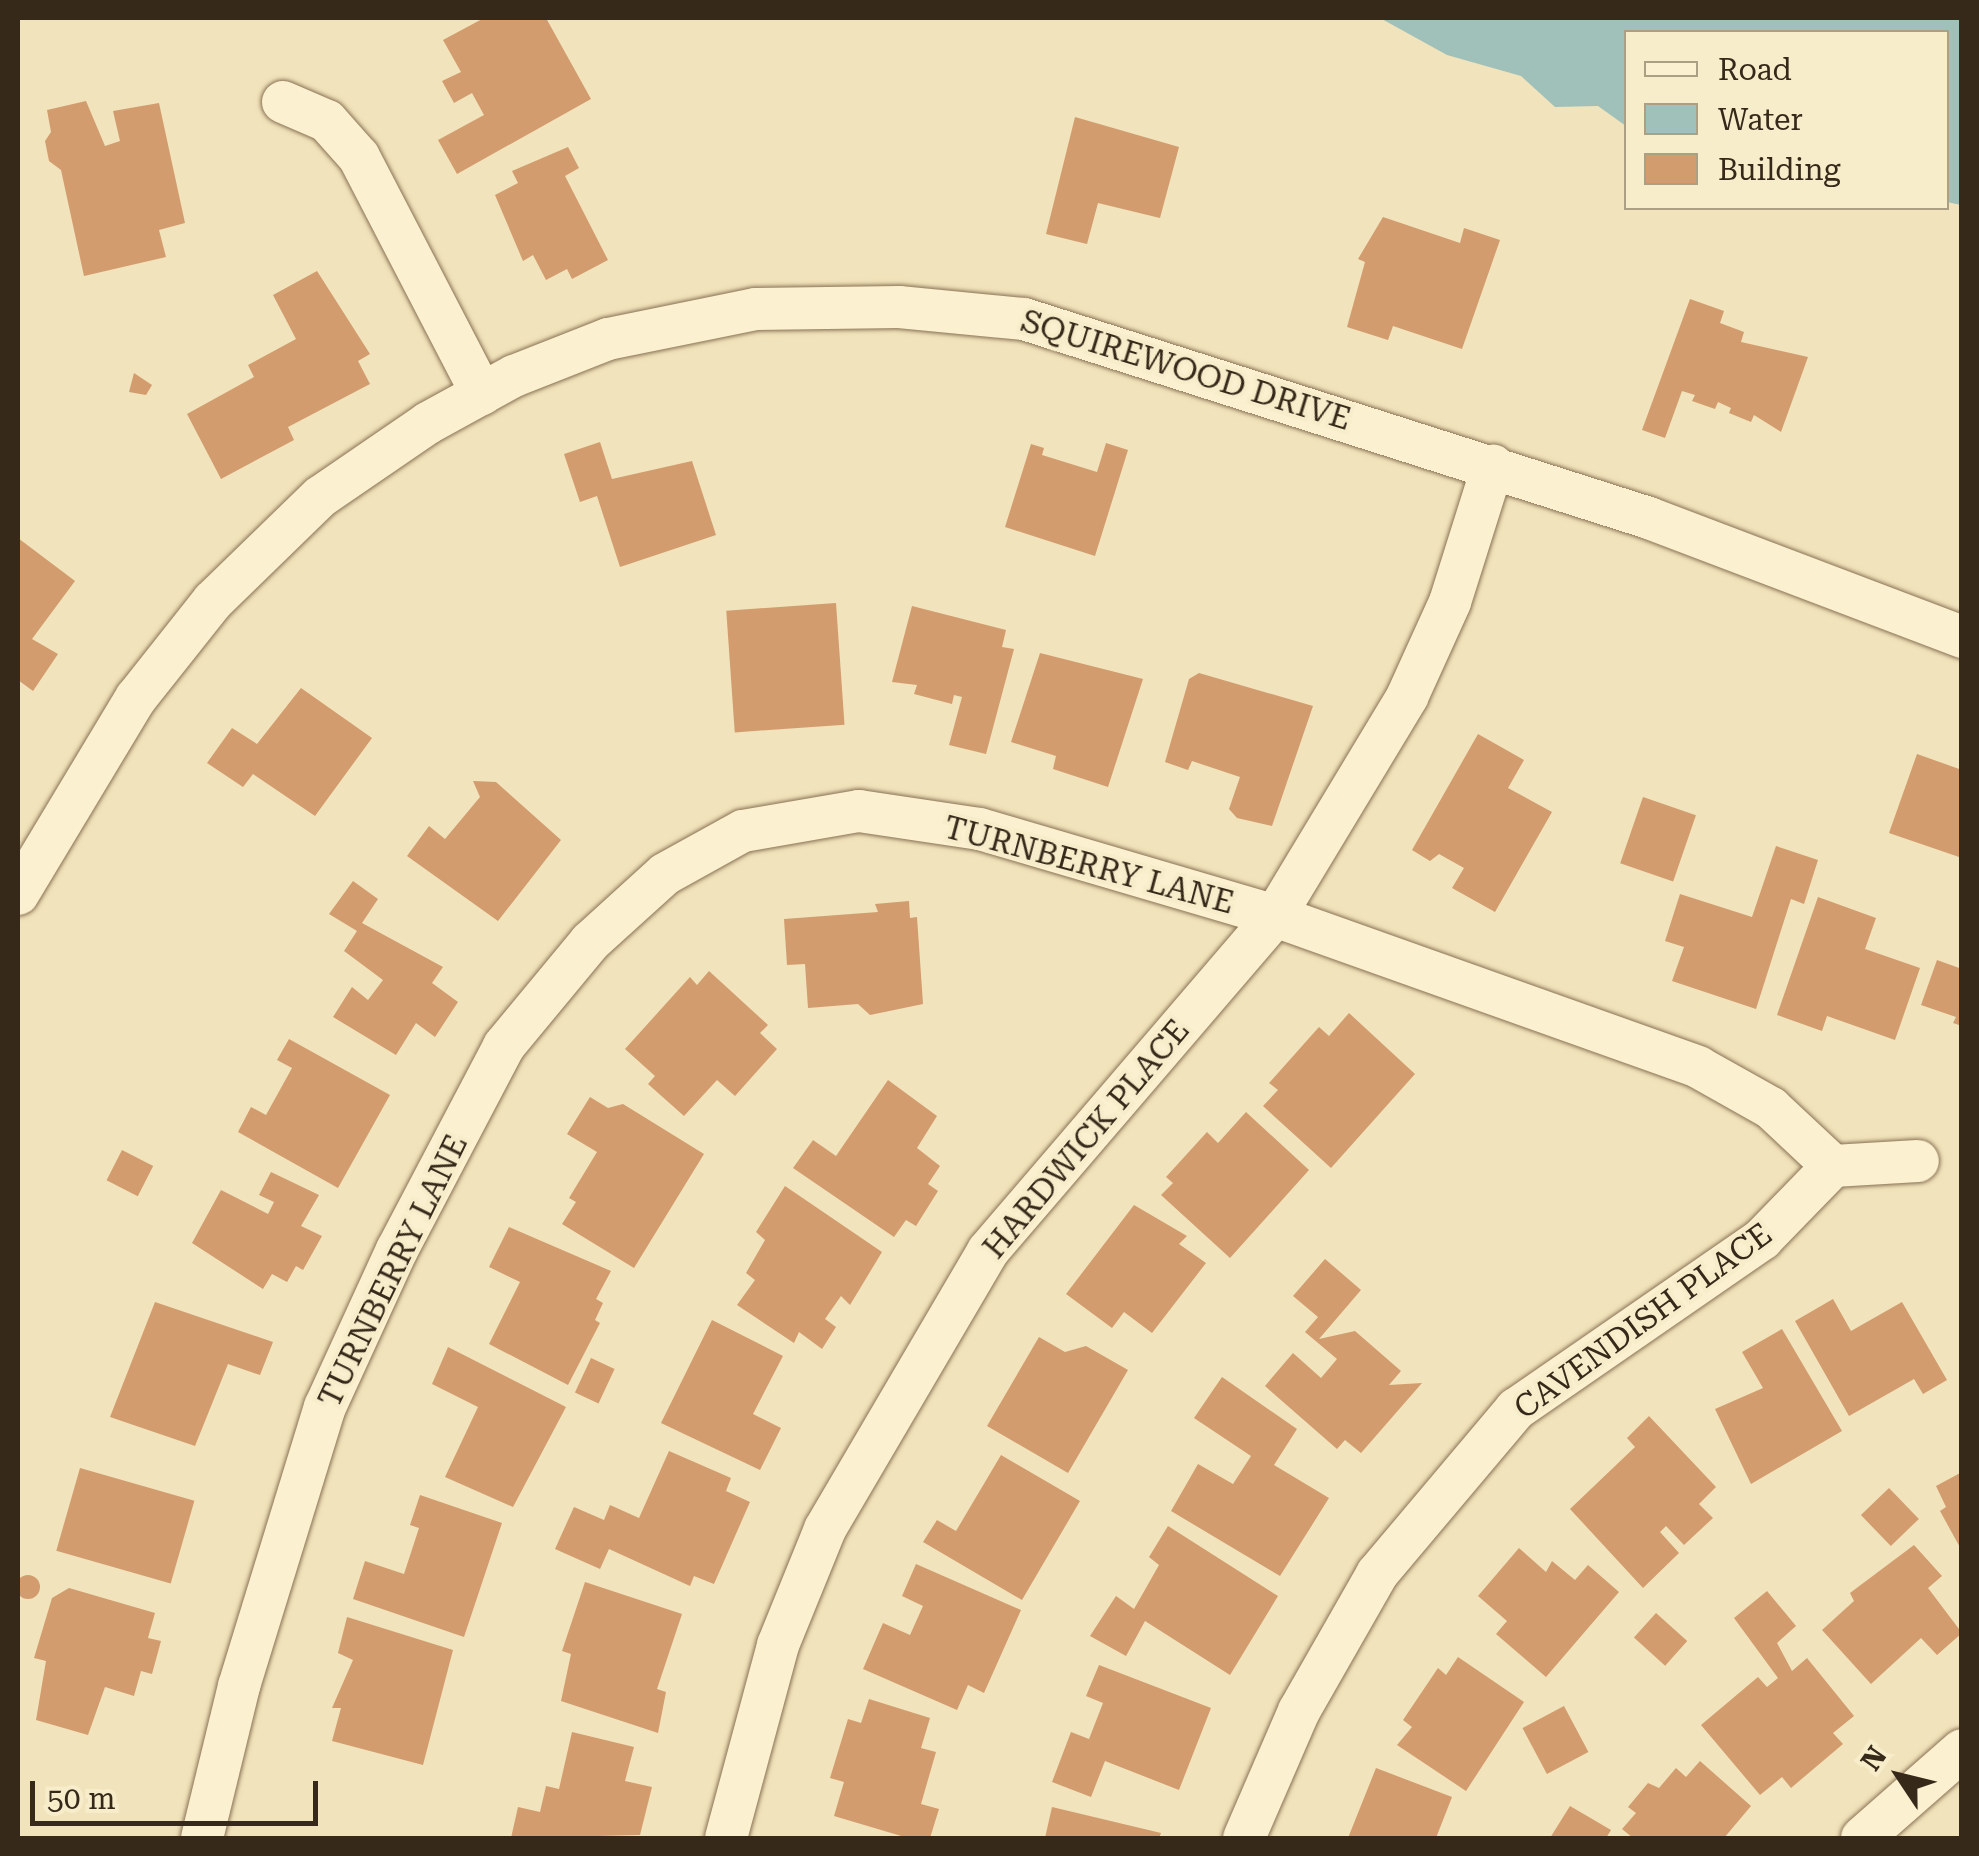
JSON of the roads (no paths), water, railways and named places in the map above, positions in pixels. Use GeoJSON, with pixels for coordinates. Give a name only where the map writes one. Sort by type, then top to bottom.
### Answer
{"type":"FeatureCollection","features":[{"type":"Feature","properties":{"kind":"street"},"geometry":{"type":"LineString","coordinates":[[283,102],[327,122],[358,157],[482,394]]}},
{"type":"Feature","properties":{"kind":"street","name":"SQUIREWOOD DRIVE"},"geometry":{"type":"LineString","coordinates":[[18,894],[136,698],[213,601],[320,497],[482,394],[608,338],[755,310],[899,307],[1024,319],[1650,518],[1962,638]]}},
{"type":"Feature","properties":{"kind":"street","name":"HARDWICK PLACE"},"geometry":{"type":"LineString","coordinates":[[726,1838],[778,1645],[825,1529],[988,1251],[1275,916],[1407,697],[1450,602],[1493,466]]}},
{"type":"Feature","properties":{"kind":"street","name":"TURNBERRY LANE"},"geometry":{"type":"LineString","coordinates":[[202,1838],[244,1668],[325,1408],[397,1250],[504,1046],[590,942],[665,874],[742,831],[859,811],[980,829],[1275,916],[1698,1067],[1772,1108],[1833,1166]]}},
{"type":"Feature","properties":{"kind":"street"},"geometry":{"type":"LineString","coordinates":[[1833,1166],[1918,1161]]}},
{"type":"Feature","properties":{"kind":"street","name":"CAVENDISH PLACE"},"geometry":{"type":"LineString","coordinates":[[1244,1838],[1299,1711],[1377,1574],[1504,1423],[1762,1238],[1833,1166]]}},
{"type":"Feature","properties":{"kind":"street"},"geometry":{"type":"LineString","coordinates":[[1862,1838],[1962,1750]]}},
{"type":"Feature","properties":{"kind":"water"},"geometry":{"type":"Polygon","coordinates":[[[1380,18],[1961,18],[1961,205],[1949,202],[1949,30],[1624,30],[1624,125],[1598,106],[1555,107],[1521,76],[1447,55],[1380,18]]]}}]}
